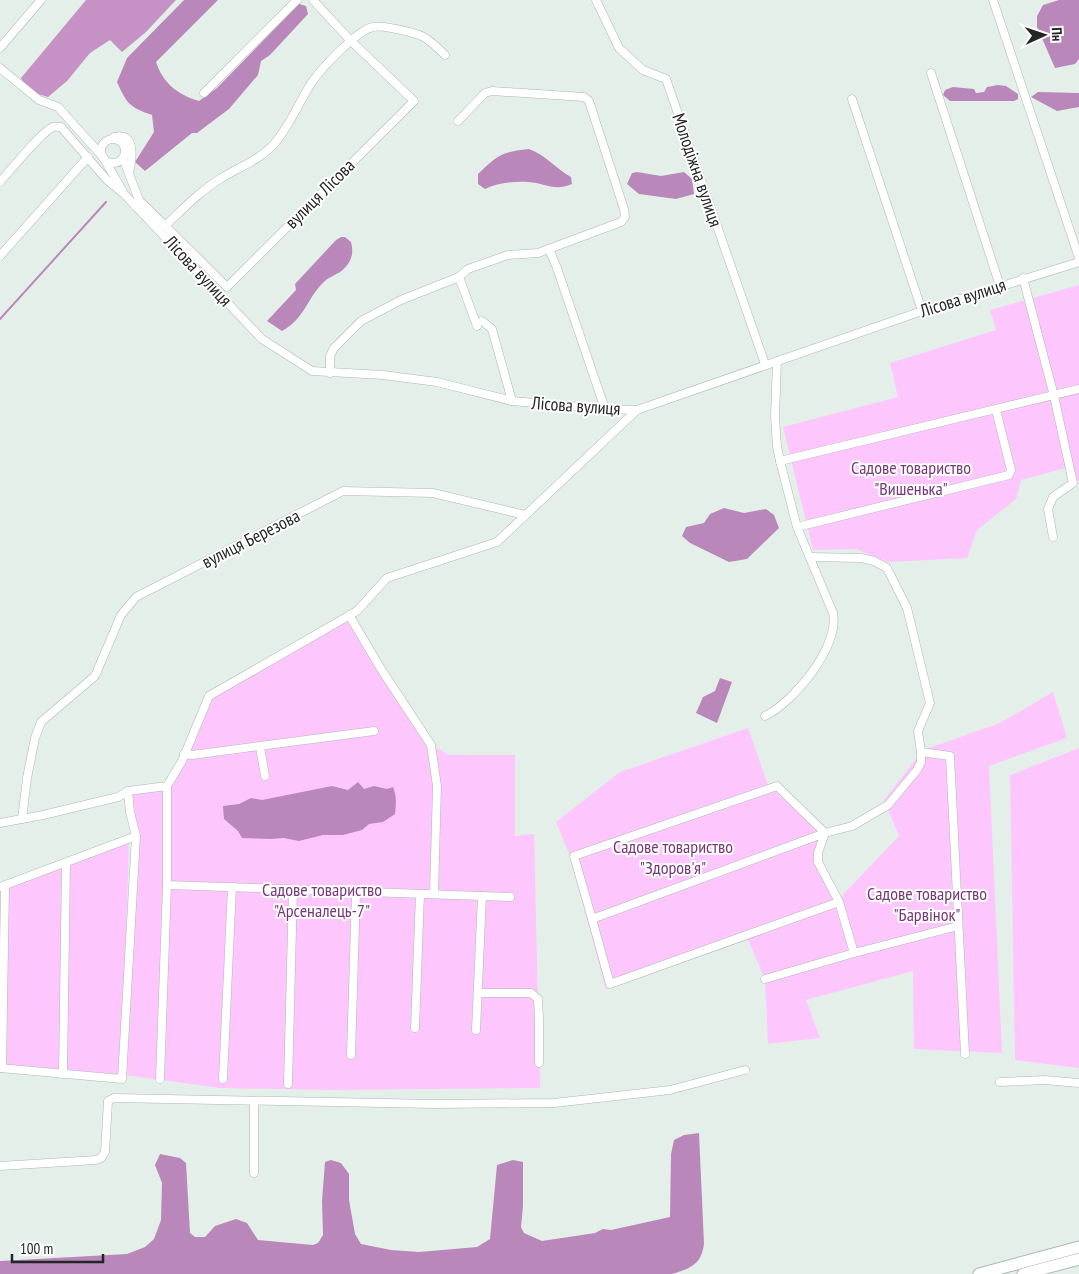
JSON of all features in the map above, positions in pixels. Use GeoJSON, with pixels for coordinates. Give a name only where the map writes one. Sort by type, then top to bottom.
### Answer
{"type":"FeatureCollection","features":[{"type":"Feature","properties":{"kind":"main road"},"geometry":{"type":"LineString","coordinates":[[979,1274],[1079,1247]]}},
{"type":"Feature","properties":{"kind":"main road"},"geometry":{"type":"LineString","coordinates":[[1023,1274],[1079,1259]]}},
{"type":"Feature","properties":{"kind":"street"},"geometry":{"type":"LineString","coordinates":[[0,48],[41,0]]}},
{"type":"Feature","properties":{"kind":"street"},"geometry":{"type":"LineString","coordinates":[[204,93],[297,0]]}},
{"type":"Feature","properties":{"kind":"street"},"geometry":{"type":"LineString","coordinates":[[313,0],[350,40]]}},
{"type":"Feature","properties":{"kind":"street","name":"Молодіжна вулиця"},"geometry":{"type":"LineString","coordinates":[[596,0],[619,48],[643,70],[666,79],[765,364]]}},
{"type":"Feature","properties":{"kind":"street"},"geometry":{"type":"LineString","coordinates":[[992,0],[1079,258]]}},
{"type":"Feature","properties":{"kind":"street"},"geometry":{"type":"LineString","coordinates":[[121,159],[139,200],[165,226],[194,197],[251,162],[273,145],[292,119],[313,82],[350,40],[365,29],[382,26],[420,34],[430,40],[444,55]]}},
{"type":"Feature","properties":{"kind":"street","name":"вулиця Лісова"},"geometry":{"type":"LineString","coordinates":[[165,226],[227,287],[414,101],[350,40]]}},
{"type":"Feature","properties":{"kind":"street"},"geometry":{"type":"LineString","coordinates":[[0,68],[39,100],[58,108],[109,162],[121,159]]}},
{"type":"Feature","properties":{"kind":"street"},"geometry":{"type":"LineString","coordinates":[[931,73],[1000,286]]}},
{"type":"Feature","properties":{"kind":"street"},"geometry":{"type":"LineString","coordinates":[[330,374],[330,356],[334,348],[361,321],[401,300],[459,277],[468,269],[508,255],[538,253],[621,222],[625,217],[589,101],[584,97],[492,91],[485,93],[458,121]]}},
{"type":"Feature","properties":{"kind":"street"},"geometry":{"type":"LineString","coordinates":[[852,100],[922,312]]}},
{"type":"Feature","properties":{"kind":"street"},"geometry":{"type":"LineString","coordinates":[[0,182],[35,142],[54,126],[61,127],[107,180],[124,194]]}},
{"type":"Feature","properties":{"kind":"street"},"geometry":{"type":"LineString","coordinates":[[124,194],[101,150],[102,146],[116,136],[123,136],[128,139],[131,147],[132,158],[129,174]]}},
{"type":"Feature","properties":{"kind":"street"},"geometry":{"type":"LineString","coordinates":[[111,139],[115,138],[122,142],[125,150],[121,159],[117,180]]}},
{"type":"Feature","properties":{"kind":"street"},"geometry":{"type":"LineString","coordinates":[[0,256],[88,158]]}},
{"type":"Feature","properties":{"kind":"street","name":"Лісова вулиця"},"geometry":{"type":"LineString","coordinates":[[124,194],[262,339],[312,371],[330,374],[383,375],[437,382],[512,401],[604,409],[636,410],[765,364],[1023,278],[1079,262]]}},
{"type":"Feature","properties":{"kind":"street"},"geometry":{"type":"LineString","coordinates":[[549,249],[604,409]]}},
{"type":"Feature","properties":{"kind":"street"},"geometry":{"type":"LineString","coordinates":[[459,277],[480,324],[492,329],[512,401]]}},
{"type":"Feature","properties":{"kind":"street"},"geometry":{"type":"LineString","coordinates":[[1023,278],[1076,484],[1053,497],[1048,510],[1053,537]]}},
{"type":"Feature","properties":{"kind":"street"},"geometry":{"type":"LineString","coordinates":[[765,716],[778,710],[803,685],[820,661],[835,622],[811,557],[797,527],[780,461],[775,417],[777,361]]}},
{"type":"Feature","properties":{"kind":"street"},"geometry":{"type":"LineString","coordinates":[[780,461],[1079,389]]}},
{"type":"Feature","properties":{"kind":"street"},"geometry":{"type":"LineString","coordinates":[[160,1079],[167,885],[167,786],[184,754],[209,696],[357,611],[387,578],[497,542],[636,410]]}},
{"type":"Feature","properties":{"kind":"street"},"geometry":{"type":"LineString","coordinates":[[797,527],[1009,475],[1011,470],[996,410]]}},
{"type":"Feature","properties":{"kind":"street","name":"вулиця Березова"},"geometry":{"type":"LineString","coordinates":[[22,819],[27,778],[35,738],[41,722],[94,676],[121,615],[136,598],[343,491],[433,493],[526,515]]}},
{"type":"Feature","properties":{"kind":"street"},"geometry":{"type":"LineString","coordinates":[[592,919],[825,833],[852,826],[888,805],[917,770],[921,762],[918,731],[930,703],[907,608],[887,568],[874,561],[862,558],[811,557]]}},
{"type":"Feature","properties":{"kind":"street"},"geometry":{"type":"LineString","coordinates":[[350,615],[431,745],[437,786],[434,894]]}},
{"type":"Feature","properties":{"kind":"street"},"geometry":{"type":"LineString","coordinates":[[184,754],[192,756],[374,731]]}},
{"type":"Feature","properties":{"kind":"street"},"geometry":{"type":"LineString","coordinates":[[260,747],[265,776]]}},
{"type":"Feature","properties":{"kind":"street"},"geometry":{"type":"LineString","coordinates":[[921,752],[950,756],[965,1054]]}},
{"type":"Feature","properties":{"kind":"street"},"geometry":{"type":"LineString","coordinates":[[0,823],[118,797],[128,791],[167,786]]}},
{"type":"Feature","properties":{"kind":"street"},"geometry":{"type":"LineString","coordinates":[[825,833],[777,786],[574,856],[610,984],[839,902]]}},
{"type":"Feature","properties":{"kind":"street"},"geometry":{"type":"LineString","coordinates":[[128,791],[130,812],[136,836],[122,1080],[1,1068],[3,886],[136,836]]}},
{"type":"Feature","properties":{"kind":"street"},"geometry":{"type":"LineString","coordinates":[[825,833],[818,853],[818,862],[839,902],[854,953]]}},
{"type":"Feature","properties":{"kind":"street"},"geometry":{"type":"LineString","coordinates":[[64,1074],[66,863]]}},
{"type":"Feature","properties":{"kind":"street"},"geometry":{"type":"LineString","coordinates":[[167,885],[510,897]]}},
{"type":"Feature","properties":{"kind":"street"},"geometry":{"type":"LineString","coordinates":[[223,1079],[232,888]]}},
{"type":"Feature","properties":{"kind":"street"},"geometry":{"type":"LineString","coordinates":[[288,1084],[293,890]]}},
{"type":"Feature","properties":{"kind":"street"},"geometry":{"type":"LineString","coordinates":[[351,1055],[356,892]]}},
{"type":"Feature","properties":{"kind":"street"},"geometry":{"type":"LineString","coordinates":[[415,1028],[420,894]]}},
{"type":"Feature","properties":{"kind":"street"},"geometry":{"type":"LineString","coordinates":[[476,1030],[482,896]]}},
{"type":"Feature","properties":{"kind":"street"},"geometry":{"type":"LineString","coordinates":[[764,979],[958,926]]}},
{"type":"Feature","properties":{"kind":"street"},"geometry":{"type":"LineString","coordinates":[[479,993],[531,992],[538,999],[539,1063]]}},
{"type":"Feature","properties":{"kind":"street"},"geometry":{"type":"LineString","coordinates":[[0,1166],[96,1160],[101,1158],[105,1152],[108,1101],[114,1098],[435,1104],[554,1103],[670,1090],[745,1070]]}},
{"type":"Feature","properties":{"kind":"street"},"geometry":{"type":"LineString","coordinates":[[1000,1082],[1045,1080],[1079,1083]]}},
{"type":"Feature","properties":{"kind":"street"},"geometry":{"type":"LineString","coordinates":[[254,1101],[254,1173]]}},
{"type":"Feature","properties":{"kind":"green space","name":"Садове товариство \"Вишенька\""},"geometry":{"type":"Polygon","coordinates":[[[1079,285],[1079,481],[1073,480],[1069,467],[1021,480],[1016,499],[977,530],[967,558],[888,562],[856,549],[813,550],[783,427],[898,397],[890,363],[996,330],[990,310],[1079,285]]]}},
{"type":"Feature","properties":{"kind":"green space","name":"Садове товариство \"Арсеналець-7\""},"geometry":{"type":"Polygon","coordinates":[[[349,615],[431,745],[449,755],[515,755],[515,836],[534,834],[540,1088],[330,1090],[220,1088],[124,1075],[136,836],[128,791],[167,786],[209,696],[349,615]]]}},
{"type":"Feature","properties":{"kind":"green space"},"geometry":{"type":"Polygon","coordinates":[[[1053,692],[1067,738],[989,766],[1002,1053],[914,1049],[913,971],[806,1000],[820,1038],[768,1044],[765,979],[746,935],[606,989],[570,856],[556,822],[620,772],[748,728],[768,785],[824,836],[815,861],[836,902],[899,836],[884,800],[923,750],[1000,723],[1053,692]]]}},
{"type":"Feature","properties":{"kind":"green space"},"geometry":{"type":"Polygon","coordinates":[[[1079,748],[1079,1068],[1015,1060],[1010,775],[1079,748]]]}},
{"type":"Feature","properties":{"kind":"green space"},"geometry":{"type":"Polygon","coordinates":[[[129,839],[122,1079],[0,1066],[0,884],[129,839]]]}},
{"type":"Feature","properties":{"kind":"shaded area"},"geometry":{"type":"Polygon","coordinates":[[[86,0],[176,0],[146,32],[122,52],[110,40],[90,53],[67,81],[48,97],[27,91],[21,78],[86,0]]]}},
{"type":"Feature","properties":{"kind":"shaded area"},"geometry":{"type":"Polygon","coordinates":[[[184,0],[218,0],[156,62],[163,76],[172,87],[178,92],[199,101],[217,88],[299,4],[306,6],[308,14],[270,55],[261,61],[258,75],[229,109],[197,133],[192,133],[145,171],[135,162],[154,132],[152,115],[133,107],[126,100],[117,82],[127,58],[184,0]]]}},
{"type":"Feature","properties":{"kind":"shaded area"},"geometry":{"type":"Polygon","coordinates":[[[1059,0],[1079,0],[1079,59],[1075,64],[1055,68],[1037,27],[1037,16],[1043,5],[1059,0]]]}},
{"type":"Feature","properties":{"kind":"shaded area"},"geometry":{"type":"Polygon","coordinates":[[[1006,86],[1018,94],[1018,99],[1014,101],[950,101],[943,95],[945,90],[953,87],[974,89],[976,93],[984,92],[987,87],[1006,86]]]}},
{"type":"Feature","properties":{"kind":"shaded area"},"geometry":{"type":"Polygon","coordinates":[[[1038,92],[1079,93],[1079,107],[1057,111],[1031,97],[1038,92]]]}},
{"type":"Feature","properties":{"kind":"shaded area"},"geometry":{"type":"Polygon","coordinates":[[[529,149],[541,155],[571,177],[572,184],[555,187],[517,182],[485,189],[478,184],[478,174],[490,162],[506,153],[529,149]]]}},
{"type":"Feature","properties":{"kind":"shaded area"},"geometry":{"type":"Polygon","coordinates":[[[637,172],[661,176],[684,172],[692,179],[694,194],[676,199],[639,194],[627,184],[632,173],[637,172]]]}},
{"type":"Feature","properties":{"kind":"shaded area"},"geometry":{"type":"Polygon","coordinates":[[[341,237],[345,237],[351,242],[352,253],[348,264],[320,286],[302,313],[290,326],[282,331],[267,321],[296,290],[295,284],[341,237]]]}},
{"type":"Feature","properties":{"kind":"shaded area"},"geometry":{"type":"Polygon","coordinates":[[[724,508],[744,513],[766,509],[774,515],[779,528],[747,559],[729,562],[690,543],[682,536],[686,527],[704,523],[710,514],[724,508]]]}},
{"type":"Feature","properties":{"kind":"shaded area"},"geometry":{"type":"Polygon","coordinates":[[[720,678],[732,682],[717,723],[696,713],[703,697],[715,691],[720,678]]]}},
{"type":"Feature","properties":{"kind":"shaded area"},"geometry":{"type":"Polygon","coordinates":[[[358,782],[364,789],[374,786],[387,789],[393,787],[396,797],[395,814],[383,822],[369,824],[362,830],[343,835],[323,835],[299,841],[284,838],[242,838],[238,831],[224,819],[223,806],[239,804],[251,798],[262,800],[332,786],[348,790],[358,782]]]}},
{"type":"Feature","properties":{"kind":"shaded area"},"geometry":{"type":"Polygon","coordinates":[[[699,1133],[703,1251],[694,1265],[672,1274],[0,1274],[0,1261],[127,1254],[145,1247],[154,1239],[161,1220],[162,1183],[155,1165],[160,1154],[180,1158],[186,1163],[190,1233],[195,1237],[205,1237],[215,1226],[236,1219],[247,1223],[258,1240],[313,1245],[318,1243],[323,1235],[322,1201],[325,1162],[331,1160],[341,1163],[349,1174],[349,1200],[355,1234],[361,1244],[391,1250],[419,1252],[477,1247],[490,1239],[497,1165],[513,1160],[523,1162],[521,1227],[524,1233],[542,1241],[595,1233],[603,1229],[611,1230],[670,1217],[671,1154],[674,1140],[684,1135],[699,1133]]]}},
{"type":"Feature","properties":{"kind":"waterway"},"geometry":{"type":"LineString","coordinates":[[0,319],[106,202]]}},
{"type":"Feature","properties":{"kind":"park label","name":"Садове товариство \"Здоров'я\""},"geometry":{"type":"Point","coordinates":[673,858]}},
{"type":"Feature","properties":{"kind":"park label","name":"Садове товариство \"Барвінок\""},"geometry":{"type":"Point","coordinates":[927,904]}}]}
